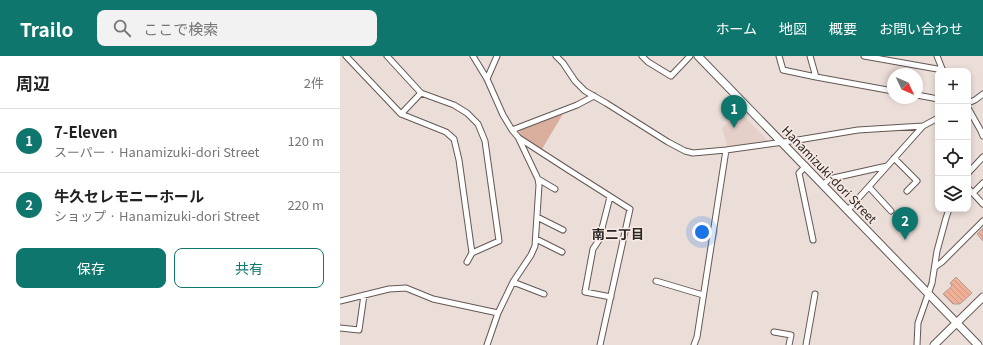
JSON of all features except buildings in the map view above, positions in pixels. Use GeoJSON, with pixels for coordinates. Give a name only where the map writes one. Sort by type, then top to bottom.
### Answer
{"type":"FeatureCollection","features":[{"type":"Feature","properties":{"kind":"street"},"geometry":{"type":"LineString","coordinates":[[346,56],[401,114],[446,132],[454,139],[459,160],[472,253],[467,262]]}},
{"type":"Feature","properties":{"kind":"street"},"geometry":{"type":"LineString","coordinates":[[387,56],[421,93],[454,105],[467,113],[478,124],[485,141],[499,242],[472,253]]}},
{"type":"Feature","properties":{"kind":"street"},"geometry":{"type":"LineString","coordinates":[[473,56],[487,79],[512,130],[518,137],[538,179],[539,185],[536,246],[513,282],[498,313],[487,345]]}},
{"type":"Feature","properties":{"kind":"street"},"geometry":{"type":"LineString","coordinates":[[487,79],[498,56]]}},
{"type":"Feature","properties":{"kind":"street"},"geometry":{"type":"LineString","coordinates":[[556,56],[563,63],[575,81],[586,91],[668,142],[685,151],[693,153],[798,140],[858,130],[923,126]]}},
{"type":"Feature","properties":{"kind":"street"},"geometry":{"type":"LineString","coordinates":[[642,56],[648,62],[671,76],[690,56]]}},
{"type":"Feature","properties":{"kind":"street","name":"Hanamizuki-dori Street"},"geometry":{"type":"LineString","coordinates":[[698,56],[978,345]]}},
{"type":"Feature","properties":{"kind":"street"},"geometry":{"type":"LineString","coordinates":[[779,56],[783,70],[887,90]]}},
{"type":"Feature","properties":{"kind":"street"},"geometry":{"type":"LineString","coordinates":[[810,56],[816,77]]}},
{"type":"Feature","properties":{"kind":"street"},"geometry":{"type":"LineString","coordinates":[[864,56],[935,69]]}},
{"type":"Feature","properties":{"kind":"street"},"geometry":{"type":"LineString","coordinates":[[937,56],[942,68]]}},
{"type":"Feature","properties":{"kind":"street"},"geometry":{"type":"LineString","coordinates":[[401,114],[421,93]]}},
{"type":"Feature","properties":{"kind":"street"},"geometry":{"type":"LineString","coordinates":[[971,102],[983,94]]}},
{"type":"Feature","properties":{"kind":"street"},"geometry":{"type":"LineString","coordinates":[[512,130],[577,105],[594,96]]}},
{"type":"Feature","properties":{"kind":"street"},"geometry":{"type":"LineString","coordinates":[[923,96],[935,98]]}},
{"type":"Feature","properties":{"kind":"street"},"geometry":{"type":"LineString","coordinates":[[971,113],[983,136]]}},
{"type":"Feature","properties":{"kind":"street"},"geometry":{"type":"LineString","coordinates":[[848,210],[923,126],[935,120]]}},
{"type":"Feature","properties":{"kind":"street"},"geometry":{"type":"LineString","coordinates":[[518,137],[630,209],[600,345]]}},
{"type":"Feature","properties":{"kind":"street"},"geometry":{"type":"LineString","coordinates":[[694,345],[726,150]]}},
{"type":"Feature","properties":{"kind":"street"},"geometry":{"type":"LineString","coordinates":[[971,170],[983,157]]}},
{"type":"Feature","properties":{"kind":"street"},"geometry":{"type":"LineString","coordinates":[[894,158],[916,181],[907,191]]}},
{"type":"Feature","properties":{"kind":"street"},"geometry":{"type":"LineString","coordinates":[[806,166],[799,173],[813,240]]}},
{"type":"Feature","properties":{"kind":"street"},"geometry":{"type":"LineString","coordinates":[[824,185],[829,179],[887,166]]}},
{"type":"Feature","properties":{"kind":"street"},"geometry":{"type":"LineString","coordinates":[[538,179],[555,189]]}},
{"type":"Feature","properties":{"kind":"street"},"geometry":{"type":"LineString","coordinates":[[983,183],[973,193],[983,204]]}},
{"type":"Feature","properties":{"kind":"street"},"geometry":{"type":"LineString","coordinates":[[869,187],[892,211]]}},
{"type":"Feature","properties":{"kind":"street"},"geometry":{"type":"LineString","coordinates":[[610,197],[599,240],[593,249],[585,292],[611,297]]}},
{"type":"Feature","properties":{"kind":"street"},"geometry":{"type":"LineString","coordinates":[[917,345],[918,323],[932,283],[948,212]]}},
{"type":"Feature","properties":{"kind":"street"},"geometry":{"type":"LineString","coordinates":[[537,217],[563,230]]}},
{"type":"Feature","properties":{"kind":"street"},"geometry":{"type":"LineString","coordinates":[[935,267],[942,262],[983,221]]}},
{"type":"Feature","properties":{"kind":"street"},"geometry":{"type":"LineString","coordinates":[[536,239],[562,252]]}},
{"type":"Feature","properties":{"kind":"street"},"geometry":{"type":"LineString","coordinates":[[656,281],[703,295]]}},
{"type":"Feature","properties":{"kind":"street"},"geometry":{"type":"LineString","coordinates":[[513,282],[544,294]]}},
{"type":"Feature","properties":{"kind":"street"},"geometry":{"type":"LineString","coordinates":[[340,301],[389,289],[406,288],[433,299],[498,313]]}},
{"type":"Feature","properties":{"kind":"street"},"geometry":{"type":"LineString","coordinates":[[806,345],[814,294]]}},
{"type":"Feature","properties":{"kind":"street"},"geometry":{"type":"LineString","coordinates":[[340,328],[358,330],[364,295]]}},
{"type":"Feature","properties":{"kind":"street"},"geometry":{"type":"LineString","coordinates":[[934,345],[983,297]]}},
{"type":"Feature","properties":{"kind":"street"},"geometry":{"type":"LineString","coordinates":[[774,332],[791,336],[790,345]]}},
{"type":"Feature","properties":{"kind":"shaded area"},"geometry":{"type":"Polygon","coordinates":[[[731,103],[769,142],[728,147],[722,128],[731,119],[724,111],[731,103]]]}},
{"type":"Feature","properties":{"kind":"shaded area"},"geometry":{"type":"Polygon","coordinates":[[[563,114],[542,149],[519,134],[520,129],[563,114]]]}},
{"type":"Feature","properties":{"kind":"place","name":"7-Eleven"},"geometry":{"type":"Point","coordinates":[734,128]}},
{"type":"Feature","properties":{"kind":"place","name":"牛久セレモニーホール"},"geometry":{"type":"Point","coordinates":[905,240]}},
{"type":"Feature","properties":{"kind":"district","name":"南二丁目"},"geometry":{"type":"Point","coordinates":[618,234]}}]}
